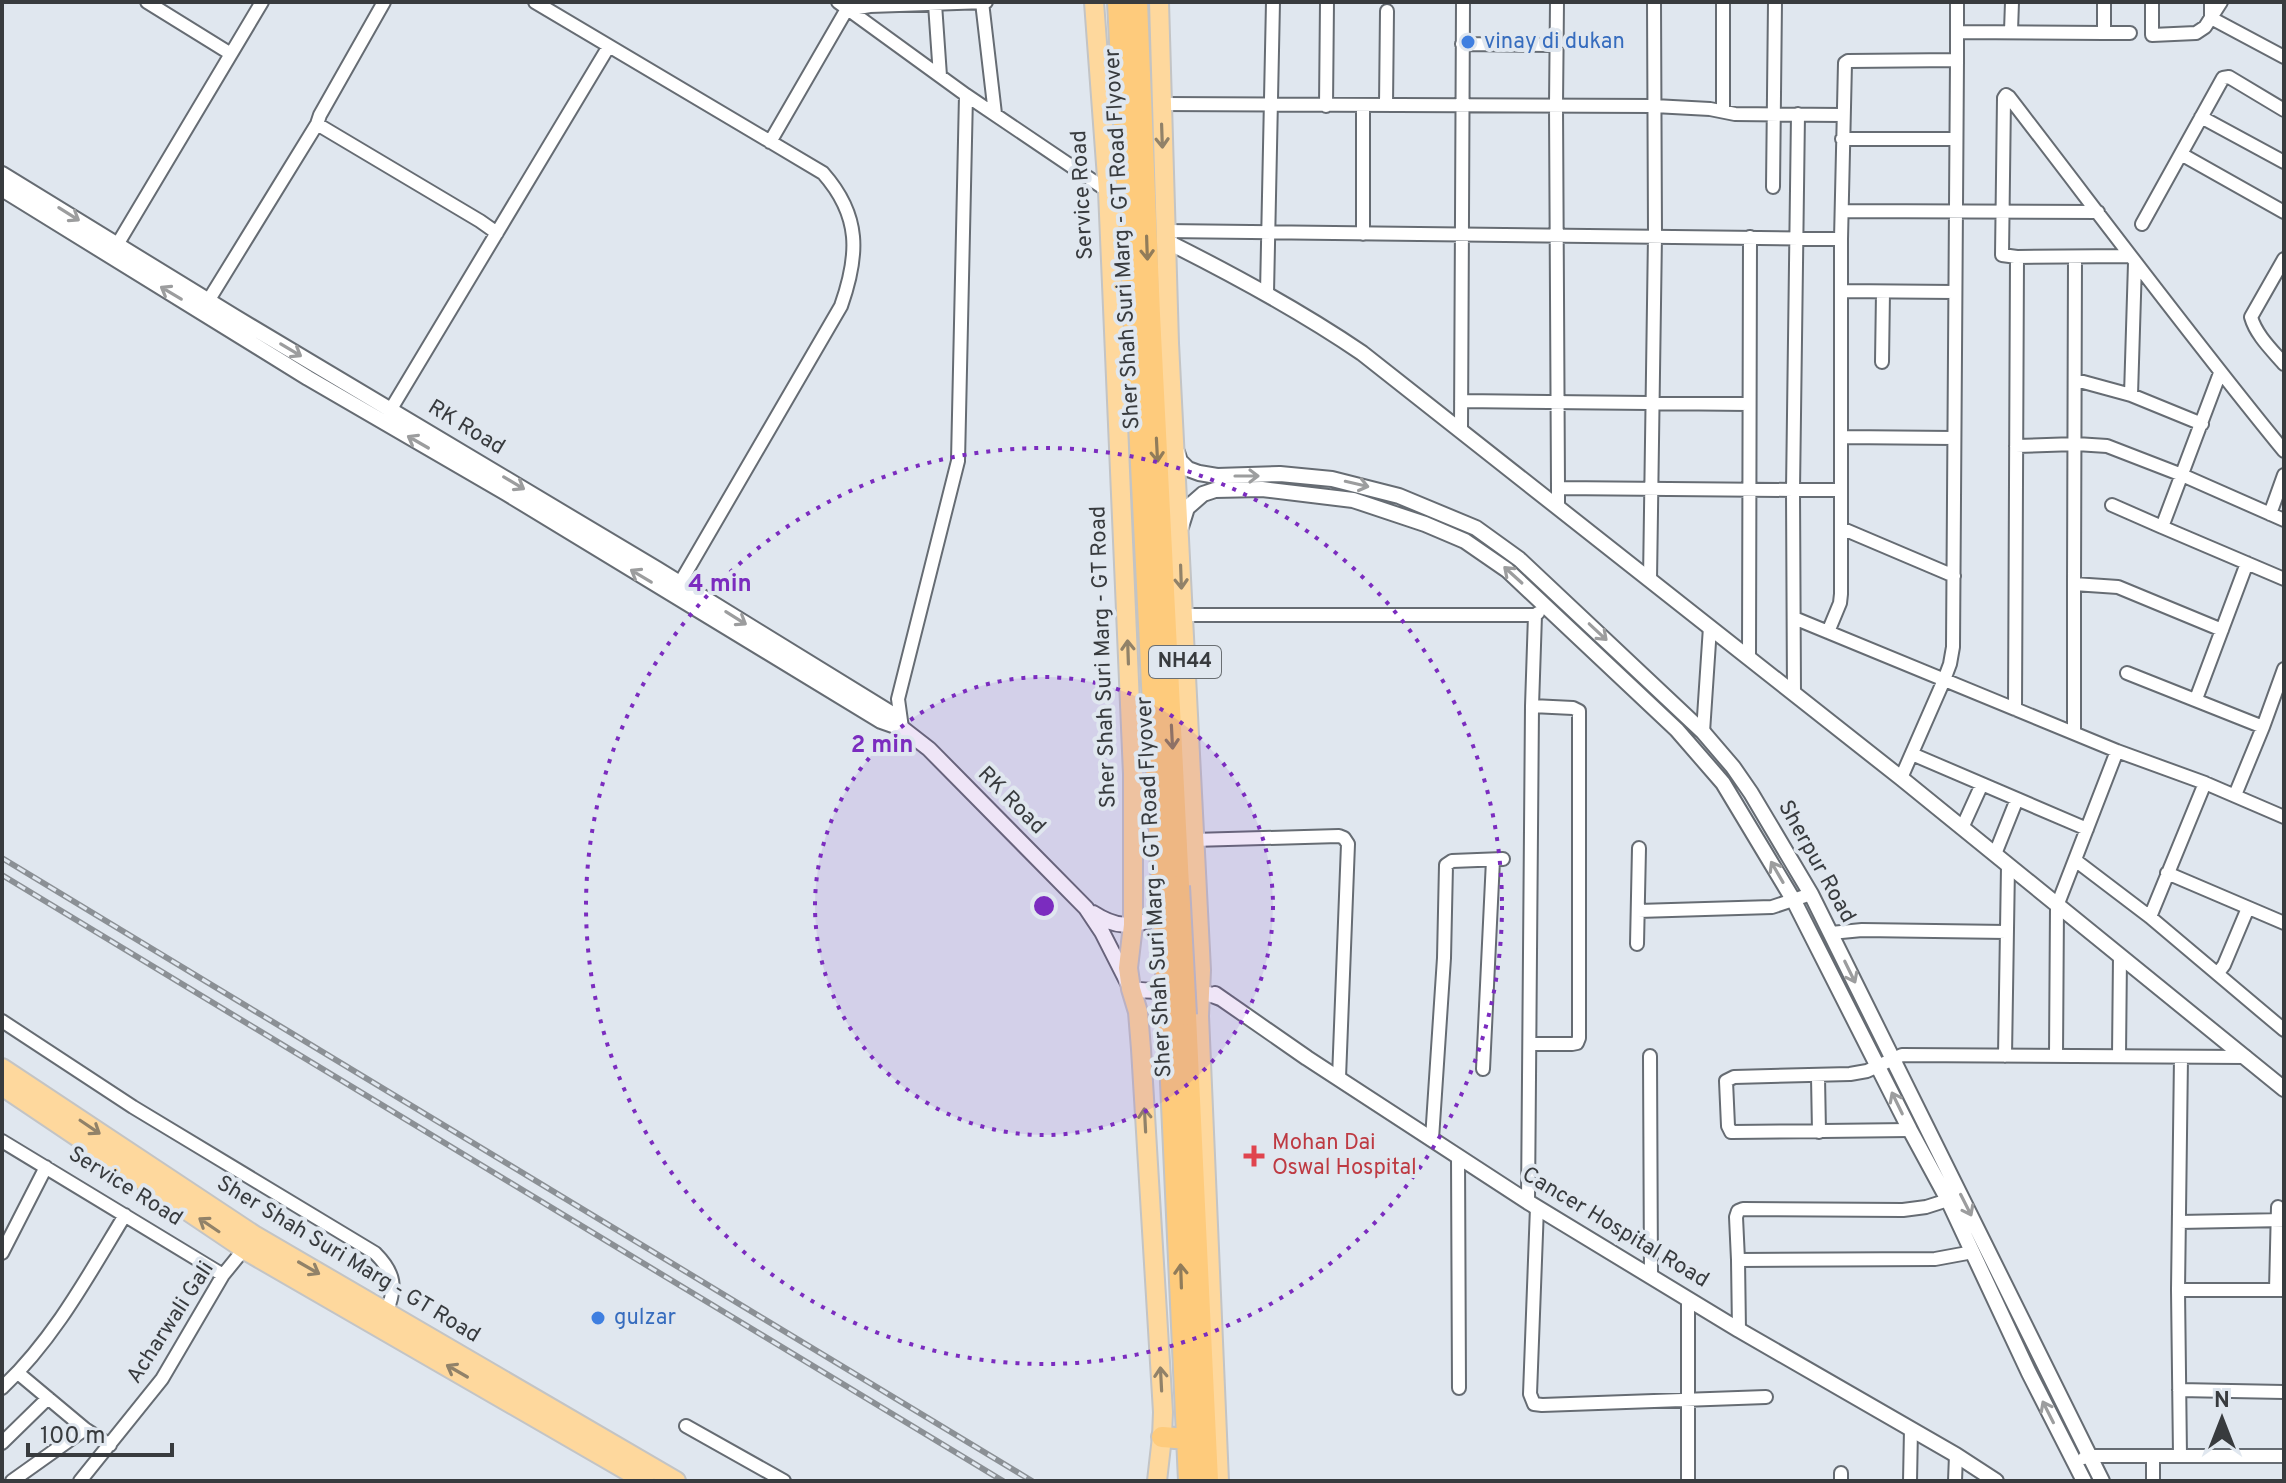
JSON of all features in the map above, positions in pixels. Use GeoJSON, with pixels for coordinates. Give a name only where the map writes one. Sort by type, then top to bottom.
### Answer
{"type":"FeatureCollection","features":[{"type":"Feature","properties":{"kind":"highway","name":"Sher Shah Suri Marg - GT Road Flyover"},"geometry":{"type":"LineString","coordinates":[[1118,2],[1179,886]]}},
{"type":"Feature","properties":{"kind":"highway","name":"Sher Shah Suri Marg - GT Road Flyover"},"geometry":{"type":"LineString","coordinates":[[1137,2],[1179,886],[1177,1015],[1189,1481]]}},
{"type":"Feature","properties":{"kind":"highway","name":"Sher Shah Suri Marg - GT Road Flyover"},"geometry":{"type":"LineString","coordinates":[[1177,1015],[1211,1427],[1208,1481]]}},
{"type":"Feature","properties":{"kind":"highway"},"geometry":{"type":"LineString","coordinates":[[1161,1447],[1188,1439]]}},
{"type":"Feature","properties":{"kind":"main road","name":"Service Road"},"geometry":{"type":"LineString","coordinates":[[1094,2],[1108,191],[1116,387]]}},
{"type":"Feature","properties":{"kind":"main road"},"geometry":{"type":"LineString","coordinates":[[1159,2],[1165,236]]}},
{"type":"Feature","properties":{"kind":"main road","name":"NH44"},"geometry":{"type":"LineString","coordinates":[[1165,236],[1193,840],[1179,886],[1199,936],[1200,992]]}},
{"type":"Feature","properties":{"kind":"main road","name":"Sher Shah Suri Marg - GT Road"},"geometry":{"type":"LineString","coordinates":[[1116,387],[1133,774],[1133,925],[1128,953],[1141,1049],[1161,1375],[1161,1447],[1157,1481]]}},
{"type":"Feature","properties":{"kind":"main road"},"geometry":{"type":"LineString","coordinates":[[1134,879],[1145,895],[1162,903],[1182,900],[1179,886]]}},
{"type":"Feature","properties":{"kind":"main road"},"geometry":{"type":"LineString","coordinates":[[1200,992],[1211,1427],[1218,1457],[1219,1481]]}},
{"type":"Feature","properties":{"kind":"main road","name":"Sher Shah Suri Marg - GT Road"},"geometry":{"type":"LineString","coordinates":[[2,1068],[245,1248],[386,1313],[676,1481]]}},
{"type":"Feature","properties":{"kind":"main road","name":"Sher Shah Suri Marg - GT Road"},"geometry":{"type":"LineString","coordinates":[[2,1086],[245,1248],[645,1481]]}},
{"type":"Feature","properties":{"kind":"street"},"geometry":{"type":"LineString","coordinates":[[147,2],[231,54]]}},
{"type":"Feature","properties":{"kind":"street"},"geometry":{"type":"LineString","coordinates":[[114,250],[262,2]]}},
{"type":"Feature","properties":{"kind":"street"},"geometry":{"type":"LineString","coordinates":[[205,306],[317,124],[384,2]]}},
{"type":"Feature","properties":{"kind":"street"},"geometry":{"type":"LineString","coordinates":[[535,2],[823,173],[836,188],[849,214],[854,235],[854,255],[841,306],[676,589]]}},
{"type":"Feature","properties":{"kind":"street"},"geometry":{"type":"LineString","coordinates":[[845,5],[984,2],[995,114]]}},
{"type":"Feature","properties":{"kind":"street"},"geometry":{"type":"LineString","coordinates":[[1267,293],[1273,2]]}},
{"type":"Feature","properties":{"kind":"street"},"geometry":{"type":"LineString","coordinates":[[1326,106],[1327,2]]}},
{"type":"Feature","properties":{"kind":"street"},"geometry":{"type":"LineString","coordinates":[[1461,430],[1463,2]]}},
{"type":"Feature","properties":{"kind":"street"},"geometry":{"type":"LineString","coordinates":[[1557,2],[1558,506]]}},
{"type":"Feature","properties":{"kind":"street"},"geometry":{"type":"LineString","coordinates":[[1650,580],[1655,235],[1654,2]]}},
{"type":"Feature","properties":{"kind":"street"},"geometry":{"type":"LineString","coordinates":[[1723,2],[1723,111]]}},
{"type":"Feature","properties":{"kind":"street"},"geometry":{"type":"LineString","coordinates":[[1773,187],[1775,2]]}},
{"type":"Feature","properties":{"kind":"street"},"geometry":{"type":"LineString","coordinates":[[1901,778],[1944,680],[1953,647],[1957,2]]}},
{"type":"Feature","properties":{"kind":"street"},"geometry":{"type":"LineString","coordinates":[[2011,31],[2012,2]]}},
{"type":"Feature","properties":{"kind":"street"},"geometry":{"type":"LineString","coordinates":[[2104,2],[2104,33]]}},
{"type":"Feature","properties":{"kind":"street"},"geometry":{"type":"LineString","coordinates":[[2152,2],[2152,35],[2196,33],[2205,27],[2221,2]]}},
{"type":"Feature","properties":{"kind":"street"},"geometry":{"type":"LineString","coordinates":[[2211,2],[2211,18]]}},
{"type":"Feature","properties":{"kind":"street"},"geometry":{"type":"LineString","coordinates":[[935,4],[940,76]]}},
{"type":"Feature","properties":{"kind":"street"},"geometry":{"type":"LineString","coordinates":[[770,142],[845,5]]}},
{"type":"Feature","properties":{"kind":"street"},"geometry":{"type":"LineString","coordinates":[[845,5],[966,95],[1108,191]]}},
{"type":"Feature","properties":{"kind":"street"},"geometry":{"type":"LineString","coordinates":[[1386,105],[1387,11]]}},
{"type":"Feature","properties":{"kind":"street"},"geometry":{"type":"LineString","coordinates":[[2211,18],[2284,57]]}},
{"type":"Feature","properties":{"kind":"street"},"geometry":{"type":"LineString","coordinates":[[1957,32],[2130,33]]}},
{"type":"Feature","properties":{"kind":"street"},"geometry":{"type":"LineString","coordinates":[[1462,44],[1557,45]]}},
{"type":"Feature","properties":{"kind":"street"},"geometry":{"type":"LineString","coordinates":[[391,409],[609,46]]}},
{"type":"Feature","properties":{"kind":"street"},"geometry":{"type":"LineString","coordinates":[[1828,632],[1840,603],[1843,67],[1848,61],[1957,60]]}},
{"type":"Feature","properties":{"kind":"street"},"geometry":{"type":"LineString","coordinates":[[2142,224],[2221,81],[2226,77],[2284,110]]}},
{"type":"Feature","properties":{"kind":"street"},"geometry":{"type":"LineString","coordinates":[[902,728],[898,699],[958,461],[966,95]]}},
{"type":"Feature","properties":{"kind":"street"},"geometry":{"type":"LineString","coordinates":[[2132,259],[2017,257],[2005,256],[2001,252],[2004,98],[2007,95],[2220,373],[2284,451]]}},
{"type":"Feature","properties":{"kind":"street"},"geometry":{"type":"LineString","coordinates":[[1161,104],[1654,106],[1735,114],[1843,115]]}},
{"type":"Feature","properties":{"kind":"street"},"geometry":{"type":"LineString","coordinates":[[1363,105],[1363,234]]}},
{"type":"Feature","properties":{"kind":"street"},"geometry":{"type":"LineString","coordinates":[[1794,694],[1793,490],[1798,114]]}},
{"type":"Feature","properties":{"kind":"street"},"geometry":{"type":"LineString","coordinates":[[2201,117],[2284,162]]}},
{"type":"Feature","properties":{"kind":"street"},"geometry":{"type":"LineString","coordinates":[[317,124],[497,233]]}},
{"type":"Feature","properties":{"kind":"street"},"geometry":{"type":"LineString","coordinates":[[1842,139],[1956,139]]}},
{"type":"Feature","properties":{"kind":"street"},"geometry":{"type":"LineString","coordinates":[[2181,154],[2284,212]]}},
{"type":"Feature","properties":{"kind":"street","name":"RK Road"},"geometry":{"type":"LineString","coordinates":[[2,174],[114,250],[205,306],[391,409],[676,589]]}},
{"type":"Feature","properties":{"kind":"street","name":"RK Road"},"geometry":{"type":"LineString","coordinates":[[2,189],[114,250]]}},
{"type":"Feature","properties":{"kind":"street"},"geometry":{"type":"LineString","coordinates":[[1842,211],[2098,212]]}},
{"type":"Feature","properties":{"kind":"street"},"geometry":{"type":"LineString","coordinates":[[1165,236],[1269,233],[1556,234],[1841,239]]}},
{"type":"Feature","properties":{"kind":"street"},"geometry":{"type":"LineString","coordinates":[[1165,236],[1313,320],[1362,353],[1901,778],[2284,1089]]}},
{"type":"Feature","properties":{"kind":"street"},"geometry":{"type":"LineString","coordinates":[[1749,658],[1750,237]]}},
{"type":"Feature","properties":{"kind":"street"},"geometry":{"type":"LineString","coordinates":[[2015,709],[2017,257]]}},
{"type":"Feature","properties":{"kind":"street"},"geometry":{"type":"LineString","coordinates":[[2074,732],[2075,257]]}},
{"type":"Feature","properties":{"kind":"street"},"geometry":{"type":"LineString","coordinates":[[2131,395],[2132,259]]}},
{"type":"Feature","properties":{"kind":"street"},"geometry":{"type":"LineString","coordinates":[[2284,259],[2251,317],[2260,335],[2284,364]]}},
{"type":"Feature","properties":{"kind":"street"},"geometry":{"type":"LineString","coordinates":[[1841,291],[1955,292]]}},
{"type":"Feature","properties":{"kind":"street"},"geometry":{"type":"LineString","coordinates":[[1882,362],[1883,292]]}},
{"type":"Feature","properties":{"kind":"street","name":"RK Road"},"geometry":{"type":"LineString","coordinates":[[205,306],[308,378],[889,712],[1086,908]]}},
{"type":"Feature","properties":{"kind":"street"},"geometry":{"type":"LineString","coordinates":[[2162,527],[2220,373]]}},
{"type":"Feature","properties":{"kind":"street"},"geometry":{"type":"LineString","coordinates":[[2076,380],[2131,395],[2202,424]]}},
{"type":"Feature","properties":{"kind":"street"},"geometry":{"type":"LineString","coordinates":[[1461,401],[1749,404]]}},
{"type":"Feature","properties":{"kind":"street"},"geometry":{"type":"LineString","coordinates":[[1841,437],[1954,438]]}},
{"type":"Feature","properties":{"kind":"street","name":"Sherpur Road"},"geometry":{"type":"LineString","coordinates":[[1174,445],[1180,461],[1188,469],[1199,473],[1217,476],[1280,474],[1365,486],[1438,511],[1490,537],[1519,559],[1703,732],[1751,793],[1811,894],[1886,1063],[1910,1130],[1948,1200],[2029,1373],[2084,1481]]}},
{"type":"Feature","properties":{"kind":"street"},"geometry":{"type":"LineString","coordinates":[[2016,446],[2107,446],[2284,520]]}},
{"type":"Feature","properties":{"kind":"street"},"geometry":{"type":"LineString","coordinates":[[1280,474],[1280,492]]}},
{"type":"Feature","properties":{"kind":"street"},"geometry":{"type":"LineString","coordinates":[[2270,514],[2284,475]]}},
{"type":"Feature","properties":{"kind":"street"},"geometry":{"type":"LineString","coordinates":[[1558,488],[1841,490]]}},
{"type":"Feature","properties":{"kind":"street","name":"Sherpur Road"},"geometry":{"type":"LineString","coordinates":[[1179,535],[1187,508],[1203,494],[1215,490],[1262,489],[1353,500],[1425,524],[1465,541],[1507,570],[1541,611],[1677,730],[1706,762],[1740,808],[1886,1063],[2018,1308],[2102,1481]]}},
{"type":"Feature","properties":{"kind":"street"},"geometry":{"type":"LineString","coordinates":[[2112,505],[2284,579]]}},
{"type":"Feature","properties":{"kind":"street"},"geometry":{"type":"LineString","coordinates":[[1841,528],[1954,576]]}},
{"type":"Feature","properties":{"kind":"street"},"geometry":{"type":"LineString","coordinates":[[2196,699],[2247,563]]}},
{"type":"Feature","properties":{"kind":"street"},"geometry":{"type":"LineString","coordinates":[[2074,584],[2118,587],[2222,630]]}},
{"type":"Feature","properties":{"kind":"street"},"geometry":{"type":"LineString","coordinates":[[1558,595],[1541,611],[1532,706],[1530,1394],[1534,1404],[1766,1397]]}},
{"type":"Feature","properties":{"kind":"street"},"geometry":{"type":"LineString","coordinates":[[1183,615],[1541,611]]}},
{"type":"Feature","properties":{"kind":"street"},"geometry":{"type":"LineString","coordinates":[[1794,618],[2284,817]]}},
{"type":"Feature","properties":{"kind":"street"},"geometry":{"type":"LineString","coordinates":[[1703,732],[1710,627]]}},
{"type":"Feature","properties":{"kind":"street"},"geometry":{"type":"LineString","coordinates":[[2235,795],[2284,669]]}},
{"type":"Feature","properties":{"kind":"street"},"geometry":{"type":"LineString","coordinates":[[2127,673],[2263,727]]}},
{"type":"Feature","properties":{"kind":"street"},"geometry":{"type":"LineString","coordinates":[[1530,1044],[1572,1044],[1577,1043],[1579,1038],[1579,711],[1532,706]]}},
{"type":"Feature","properties":{"kind":"street"},"geometry":{"type":"LineString","coordinates":[[1677,730],[1690,718]]}},
{"type":"Feature","properties":{"kind":"street"},"geometry":{"type":"LineString","coordinates":[[2056,1056],[2057,906],[2117,751]]}},
{"type":"Feature","properties":{"kind":"street"},"geometry":{"type":"LineString","coordinates":[[1912,754],[2087,829]]}},
{"type":"Feature","properties":{"kind":"street"},"geometry":{"type":"LineString","coordinates":[[2150,917],[2205,783]]}},
{"type":"Feature","properties":{"kind":"street"},"geometry":{"type":"LineString","coordinates":[[1962,828],[1982,784]]}},
{"type":"Feature","properties":{"kind":"street"},"geometry":{"type":"LineString","coordinates":[[1995,854],[2017,799]]}},
{"type":"Feature","properties":{"kind":"street"},"geometry":{"type":"LineString","coordinates":[[1193,840],[1339,836],[1348,844],[1339,1078]]}},
{"type":"Feature","properties":{"kind":"street"},"geometry":{"type":"LineString","coordinates":[[1637,944],[1639,848]]}},
{"type":"Feature","properties":{"kind":"street"},"geometry":{"type":"LineString","coordinates":[[1432,1139],[1444,958],[1446,865],[1452,861],[1498,859],[1483,1069]]}},
{"type":"Feature","properties":{"kind":"street"},"geometry":{"type":"LineString","coordinates":[[2075,860],[2283,1024]]}},
{"type":"Feature","properties":{"kind":"street"},"geometry":{"type":"LineString","coordinates":[[2005,1056],[2008,866]]}},
{"type":"Feature","properties":{"kind":"street"},"geometry":{"type":"LineString","coordinates":[[2167,873],[2284,923]]}},
{"type":"Feature","properties":{"kind":"street"},"geometry":{"type":"LineString","coordinates":[[1638,911],[1759,908],[1784,905],[1811,894]]}},
{"type":"Feature","properties":{"kind":"street"},"geometry":{"type":"LineString","coordinates":[[1086,908],[1109,922],[1133,925],[1177,916],[1191,923],[1199,936]]}},
{"type":"Feature","properties":{"kind":"street"},"geometry":{"type":"LineString","coordinates":[[1086,908],[1131,989],[1200,992],[1220,998]]}},
{"type":"Feature","properties":{"kind":"street"},"geometry":{"type":"LineString","coordinates":[[2218,973],[2248,908]]}},
{"type":"Feature","properties":{"kind":"street"},"geometry":{"type":"LineString","coordinates":[[1822,955],[1834,940],[1862,930],[2007,932]]}},
{"type":"Feature","properties":{"kind":"street"},"geometry":{"type":"LineString","coordinates":[[2119,1056],[2120,956]]}},
{"type":"Feature","properties":{"kind":"street"},"geometry":{"type":"LineString","coordinates":[[1201,970],[1207,985],[1220,998]]}},
{"type":"Feature","properties":{"kind":"street","name":"Cancer Hospital Road"},"geometry":{"type":"LineString","coordinates":[[1220,998],[1532,1205],[1996,1481]]}},
{"type":"Feature","properties":{"kind":"street"},"geometry":{"type":"LineString","coordinates":[[2,1021],[133,1107],[375,1253],[393,1279],[393,1297],[386,1313]]}},
{"type":"Feature","properties":{"kind":"street"},"geometry":{"type":"LineString","coordinates":[[1910,1130],[1731,1132],[1726,1085],[1729,1078],[1734,1077],[1818,1077],[1859,1073],[1902,1055],[2246,1057]]}},
{"type":"Feature","properties":{"kind":"street"},"geometry":{"type":"LineString","coordinates":[[1650,1056],[1651,1276]]}},
{"type":"Feature","properties":{"kind":"street"},"geometry":{"type":"LineString","coordinates":[[2180,1456],[2178,1290],[2181,1057]]}},
{"type":"Feature","properties":{"kind":"street"},"geometry":{"type":"LineString","coordinates":[[1818,1077],[1819,1132]]}},
{"type":"Feature","properties":{"kind":"street","name":"Service Road"},"geometry":{"type":"LineString","coordinates":[[2,1141],[223,1275]]}},
{"type":"Feature","properties":{"kind":"street"},"geometry":{"type":"LineString","coordinates":[[1458,1156],[1459,1388]]}},
{"type":"Feature","properties":{"kind":"street"},"geometry":{"type":"LineString","coordinates":[[2,1253],[46,1167]]}},
{"type":"Feature","properties":{"kind":"street"},"geometry":{"type":"LineString","coordinates":[[1739,1330],[1738,1211],[1903,1210],[1948,1200]]}},
{"type":"Feature","properties":{"kind":"street"},"geometry":{"type":"LineString","coordinates":[[2,1388],[18,1373],[68,1310],[125,1215]]}},
{"type":"Feature","properties":{"kind":"street"},"geometry":{"type":"LineString","coordinates":[[2178,1290],[2280,1290],[2280,1216],[2179,1222]]}},
{"type":"Feature","properties":{"kind":"street","name":"Acharwali Gali"},"geometry":{"type":"LineString","coordinates":[[80,1481],[162,1379],[223,1275],[245,1248]]}},
{"type":"Feature","properties":{"kind":"street"},"geometry":{"type":"LineString","coordinates":[[1738,1260],[1935,1259],[1973,1252]]}},
{"type":"Feature","properties":{"kind":"street"},"geometry":{"type":"LineString","coordinates":[[1688,1299],[1688,1481]]}},
{"type":"Feature","properties":{"kind":"street"},"geometry":{"type":"LineString","coordinates":[[18,1373],[85,1429],[110,1445]]}},
{"type":"Feature","properties":{"kind":"street"},"geometry":{"type":"LineString","coordinates":[[2179,1390],[2284,1392]]}},
{"type":"Feature","properties":{"kind":"street"},"geometry":{"type":"LineString","coordinates":[[2,1443],[48,1398]]}},
{"type":"Feature","properties":{"kind":"street"},"geometry":{"type":"LineString","coordinates":[[686,1426],[784,1481]]}},
{"type":"Feature","properties":{"kind":"street"},"geometry":{"type":"LineString","coordinates":[[12,1481],[85,1429]]}},
{"type":"Feature","properties":{"kind":"street"},"geometry":{"type":"LineString","coordinates":[[1910,1481],[1911,1429]]}},
{"type":"Feature","properties":{"kind":"street"},"geometry":{"type":"LineString","coordinates":[[1955,1481],[1956,1455]]}},
{"type":"Feature","properties":{"kind":"street"},"geometry":{"type":"LineString","coordinates":[[2074,1462],[2089,1456],[2284,1456]]}},
{"type":"Feature","properties":{"kind":"street"},"geometry":{"type":"LineString","coordinates":[[2153,1456],[2153,1481]]}},
{"type":"Feature","properties":{"kind":"railway"},"geometry":{"type":"LineString","coordinates":[[2,858],[1032,1481]]}},
{"type":"Feature","properties":{"kind":"railway"},"geometry":{"type":"LineString","coordinates":[[2,875],[1003,1481]]}},
{"type":"Feature","properties":{"kind":"place","name":"vinay di dukan"},"geometry":{"type":"Point","coordinates":[1468,42]}},
{"type":"Feature","properties":{"kind":"place","name":"Mohan Dai Oswal Hospital"},"geometry":{"type":"Point","coordinates":[1254,1156]}},
{"type":"Feature","properties":{"kind":"place","name":"gulzar"},"geometry":{"type":"Point","coordinates":[598,1318]}}]}
